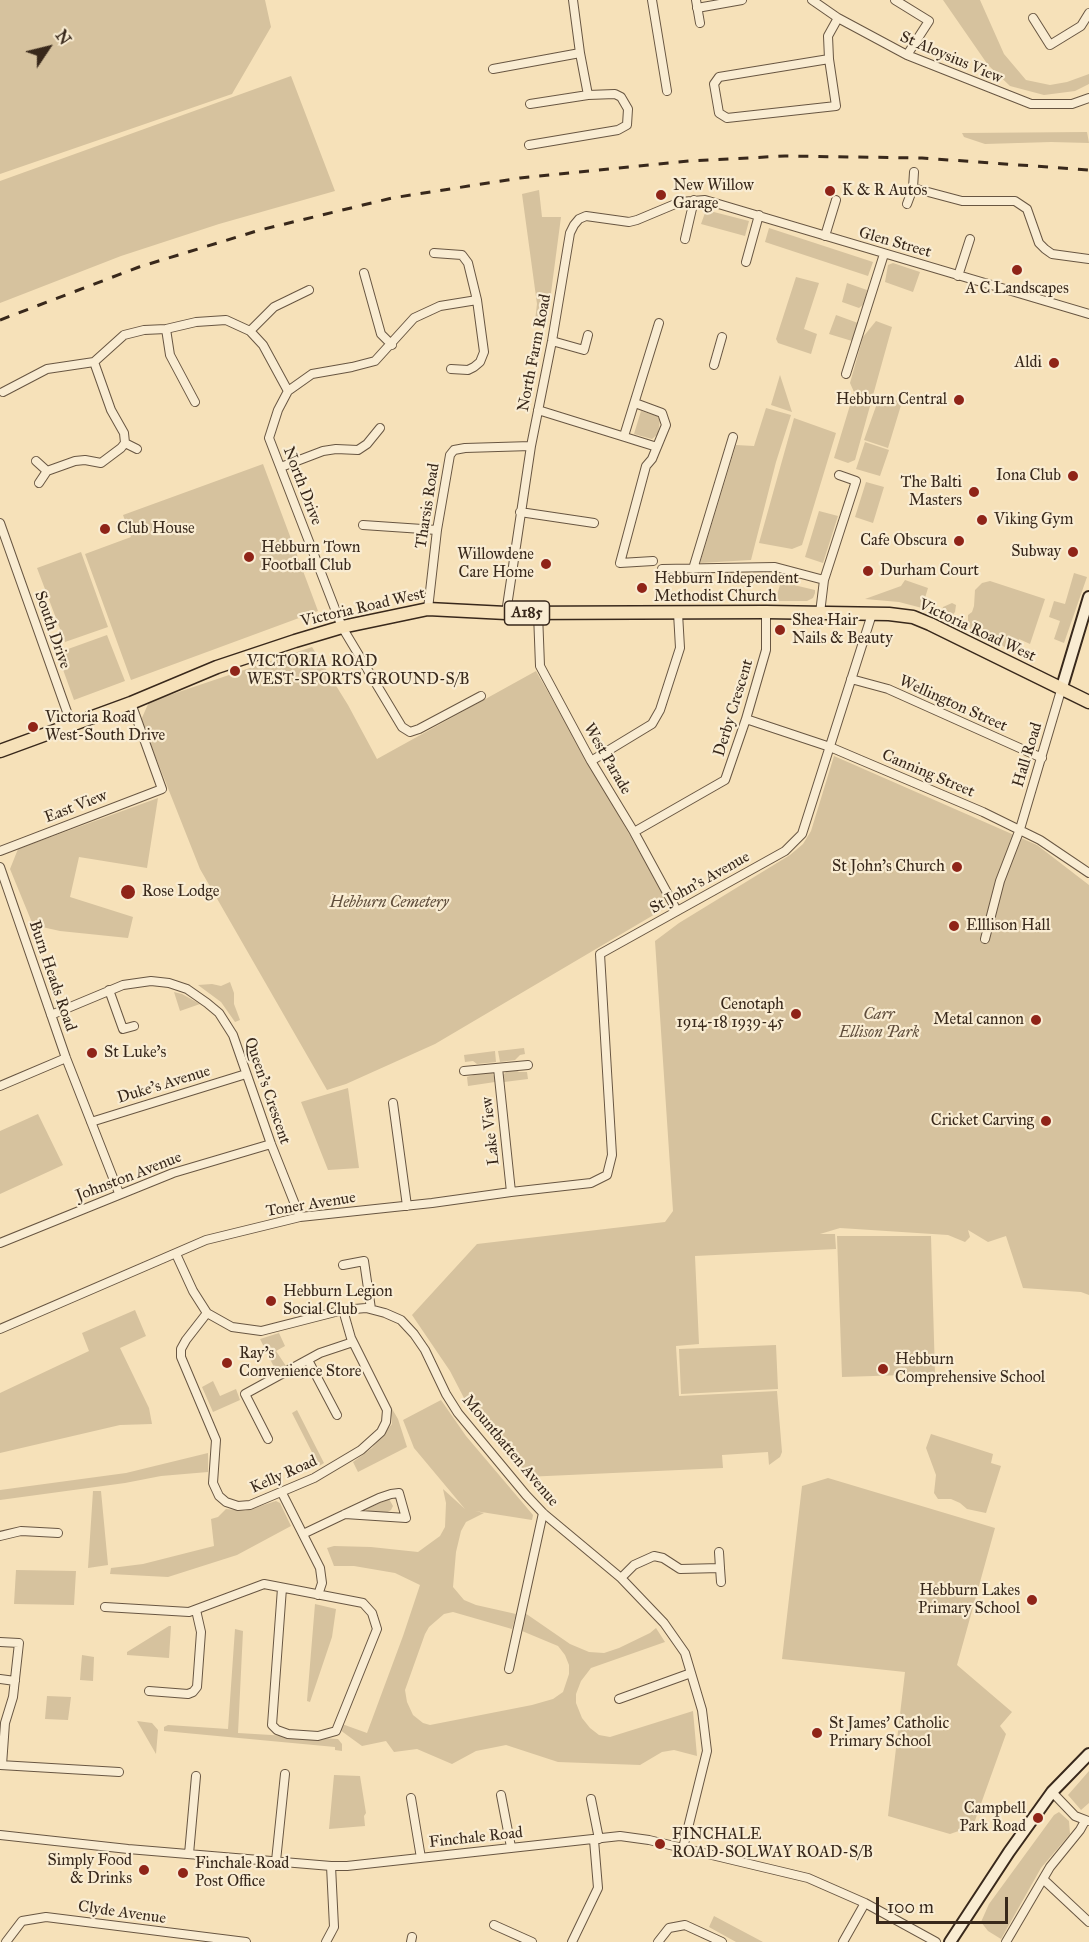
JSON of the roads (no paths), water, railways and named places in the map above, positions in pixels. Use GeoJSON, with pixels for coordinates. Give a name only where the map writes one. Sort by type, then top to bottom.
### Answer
{"type":"FeatureCollection","features":[{"type":"Feature","properties":{"kind":"main road","name":"Victoria Road West"},"geometry":{"type":"LineString","coordinates":[[0,751],[72,726],[218,667],[342,627],[428,609],[506,613],[889,614],[913,617],[930,624],[1062,687]]}},
{"type":"Feature","properties":{"kind":"main road","name":"A185"},"geometry":{"type":"LineString","coordinates":[[1062,687],[1089,702]]}},
{"type":"Feature","properties":{"kind":"street"},"geometry":{"type":"LineString","coordinates":[[573,0],[588,95]]}},
{"type":"Feature","properties":{"kind":"street"},"geometry":{"type":"LineString","coordinates":[[652,0],[667,91]]}},
{"type":"Feature","properties":{"kind":"street"},"geometry":{"type":"LineString","coordinates":[[700,23],[697,4],[742,0]]}},
{"type":"Feature","properties":{"kind":"street","name":"St Aloysius View"},"geometry":{"type":"LineString","coordinates":[[812,0],[823,3],[838,18],[907,56],[1031,104],[1072,104],[1089,98]]}},
{"type":"Feature","properties":{"kind":"street"},"geometry":{"type":"LineString","coordinates":[[895,0],[929,21],[907,56]]}},
{"type":"Feature","properties":{"kind":"street"},"geometry":{"type":"LineString","coordinates":[[1034,18],[1050,45],[1081,26],[1089,13]]}},
{"type":"Feature","properties":{"kind":"street"},"geometry":{"type":"LineString","coordinates":[[829,59],[719,77],[714,84],[719,113],[727,118],[836,106],[828,36],[838,18]]}},
{"type":"Feature","properties":{"kind":"street"},"geometry":{"type":"LineString","coordinates":[[493,69],[580,53]]}},
{"type":"Feature","properties":{"kind":"street"},"geometry":{"type":"LineString","coordinates":[[529,145],[618,130],[627,125],[628,109],[625,100],[615,94],[588,95],[530,104]]}},
{"type":"Feature","properties":{"kind":"street"},"geometry":{"type":"LineString","coordinates":[[907,204],[913,188],[914,172]]}},
{"type":"Feature","properties":{"kind":"street"},"geometry":{"type":"LineString","coordinates":[[913,188],[962,201],[1020,203],[1027,209],[1039,243],[1045,249],[1052,254],[1089,259]]}},
{"type":"Feature","properties":{"kind":"street"},"geometry":{"type":"LineString","coordinates":[[685,239],[694,200]]}},
{"type":"Feature","properties":{"kind":"street","name":"Glen Street"},"geometry":{"type":"LineString","coordinates":[[694,200],[705,200],[759,215],[1089,314]]}},
{"type":"Feature","properties":{"kind":"street","name":"North Farm Road"},"geometry":{"type":"LineString","coordinates":[[506,613],[531,446],[570,233],[574,225],[586,216],[623,221],[637,220],[680,202],[694,200]]}},
{"type":"Feature","properties":{"kind":"street"},"geometry":{"type":"LineString","coordinates":[[825,236],[836,200]]}},
{"type":"Feature","properties":{"kind":"street"},"geometry":{"type":"LineString","coordinates":[[746,262],[759,215]]}},
{"type":"Feature","properties":{"kind":"street"},"geometry":{"type":"LineString","coordinates":[[958,276],[970,239]]}},
{"type":"Feature","properties":{"kind":"street"},"geometry":{"type":"LineString","coordinates":[[434,253],[462,255],[468,263],[477,300],[484,352],[480,362],[474,367],[468,370],[451,369]]}},
{"type":"Feature","properties":{"kind":"street"},"geometry":{"type":"LineString","coordinates":[[846,374],[884,254]]}},
{"type":"Feature","properties":{"kind":"street"},"geometry":{"type":"LineString","coordinates":[[364,273],[381,334],[392,345]]}},
{"type":"Feature","properties":{"kind":"street"},"geometry":{"type":"LineString","coordinates":[[250,331],[274,307],[309,290]]}},
{"type":"Feature","properties":{"kind":"street","name":"North Drive"},"geometry":{"type":"LineString","coordinates":[[477,300],[440,306],[414,318],[392,345],[375,361],[312,374],[288,392],[278,410],[269,438],[342,627],[402,727],[410,732],[481,696]]}},
{"type":"Feature","properties":{"kind":"street"},"geometry":{"type":"LineString","coordinates":[[3,392],[47,369],[94,362],[124,335],[196,322],[226,320],[250,331],[263,345],[288,392]]}},
{"type":"Feature","properties":{"kind":"street"},"geometry":{"type":"LineString","coordinates":[[624,436],[659,323]]}},
{"type":"Feature","properties":{"kind":"street"},"geometry":{"type":"LineString","coordinates":[[166,329],[170,355],[195,402]]}},
{"type":"Feature","properties":{"kind":"street"},"geometry":{"type":"LineString","coordinates":[[552,341],[584,350],[588,335]]}},
{"type":"Feature","properties":{"kind":"street"},"geometry":{"type":"LineString","coordinates":[[714,365],[722,337]]}},
{"type":"Feature","properties":{"kind":"street"},"geometry":{"type":"LineString","coordinates":[[94,362],[111,410],[124,433],[125,444]]}},
{"type":"Feature","properties":{"kind":"street"},"geometry":{"type":"LineString","coordinates":[[635,403],[662,413],[666,424],[652,459],[646,466],[620,563],[653,561]]}},
{"type":"Feature","properties":{"kind":"street"},"geometry":{"type":"LineString","coordinates":[[538,410],[657,447]]}},
{"type":"Feature","properties":{"kind":"street"},"geometry":{"type":"LineString","coordinates":[[280,467],[322,451],[336,448],[358,450],[367,444],[380,428]]}},
{"type":"Feature","properties":{"kind":"street"},"geometry":{"type":"LineString","coordinates":[[693,569],[733,437]]}},
{"type":"Feature","properties":{"kind":"street"},"geometry":{"type":"LineString","coordinates":[[125,444],[137,449]]}},
{"type":"Feature","properties":{"kind":"street"},"geometry":{"type":"LineString","coordinates":[[39,483],[47,471],[75,460],[101,463],[111,458],[125,444]]}},
{"type":"Feature","properties":{"kind":"street","name":"Tharsis Road"},"geometry":{"type":"LineString","coordinates":[[428,609],[437,530],[450,455],[454,450],[531,446]]}},
{"type":"Feature","properties":{"kind":"street"},"geometry":{"type":"LineString","coordinates":[[36,461],[47,471]]}},
{"type":"Feature","properties":{"kind":"street"},"geometry":{"type":"LineString","coordinates":[[820,613],[824,580],[856,481],[839,475]]}},
{"type":"Feature","properties":{"kind":"street"},"geometry":{"type":"LineString","coordinates":[[520,512],[594,524]]}},
{"type":"Feature","properties":{"kind":"street","name":"South Drive"},"geometry":{"type":"LineString","coordinates":[[0,523],[3,544],[72,726]]}},
{"type":"Feature","properties":{"kind":"street"},"geometry":{"type":"LineString","coordinates":[[363,525],[437,530]]}},
{"type":"Feature","properties":{"kind":"street"},"geometry":{"type":"LineString","coordinates":[[662,569],[775,567],[824,580]]}},
{"type":"Feature","properties":{"kind":"street"},"geometry":{"type":"LineString","coordinates":[[1062,687],[1089,597]]}},
{"type":"Feature","properties":{"kind":"street","name":"West Parade"},"geometry":{"type":"LineString","coordinates":[[538,612],[540,666],[591,761],[634,832],[677,911]]}},
{"type":"Feature","properties":{"kind":"street","name":"Derby Crescent"},"geometry":{"type":"LineString","coordinates":[[634,832],[725,780],[766,650],[766,612]]}},
{"type":"Feature","properties":{"kind":"street"},"geometry":{"type":"LineString","coordinates":[[591,761],[652,724],[660,710],[680,648],[678,613]]}},
{"type":"Feature","properties":{"kind":"street","name":"St John's Avenue"},"geometry":{"type":"LineString","coordinates":[[607,1175],[612,1155],[600,954],[785,850],[802,834],[872,614]]}},
{"type":"Feature","properties":{"kind":"street","name":"Wellington Street"},"geometry":{"type":"LineString","coordinates":[[852,679],[888,689],[1042,758]]}},
{"type":"Feature","properties":{"kind":"street","name":"Hall Road"},"geometry":{"type":"LineString","coordinates":[[985,939],[1000,881],[1020,829],[1062,687]]}},
{"type":"Feature","properties":{"kind":"street","name":"East View"},"geometry":{"type":"LineString","coordinates":[[0,850],[162,789],[131,703]]}},
{"type":"Feature","properties":{"kind":"street","name":"Canning Street"},"geometry":{"type":"LineString","coordinates":[[746,719],[830,747],[1020,829],[1089,871]]}},
{"type":"Feature","properties":{"kind":"street","name":"Burn Heads Road"},"geometry":{"type":"LineString","coordinates":[[0,867],[66,1058],[118,1193]]}},
{"type":"Feature","properties":{"kind":"street","name":"Queen's Crescent"},"geometry":{"type":"LineString","coordinates":[[51,1015],[123,985],[151,981],[170,983],[187,989],[219,1013],[233,1035],[271,1144],[300,1217]]}},
{"type":"Feature","properties":{"kind":"street"},"geometry":{"type":"LineString","coordinates":[[110,990],[123,1029],[134,1026]]}},
{"type":"Feature","properties":{"kind":"street"},"geometry":{"type":"LineString","coordinates":[[0,1086],[66,1058]]}},
{"type":"Feature","properties":{"kind":"street"},"geometry":{"type":"LineString","coordinates":[[464,1071],[528,1065]]}},
{"type":"Feature","properties":{"kind":"street","name":"Lake View"},"geometry":{"type":"LineString","coordinates":[[498,1068],[511,1191]]}},
{"type":"Feature","properties":{"kind":"street","name":"Duke's Avenue"},"geometry":{"type":"LineString","coordinates":[[91,1122],[246,1074]]}},
{"type":"Feature","properties":{"kind":"street"},"geometry":{"type":"LineString","coordinates":[[393,1103],[407,1206]]}},
{"type":"Feature","properties":{"kind":"street","name":"Johnston Avenue"},"geometry":{"type":"LineString","coordinates":[[0,1243],[118,1193],[173,1173],[271,1144]]}},
{"type":"Feature","properties":{"kind":"street","name":"Toner Avenue"},"geometry":{"type":"LineString","coordinates":[[0,1329],[206,1240],[300,1217],[591,1183],[607,1175]]}},
{"type":"Feature","properties":{"kind":"street"},"geometry":{"type":"LineString","coordinates":[[176,1254],[193,1291],[207,1313]]}},
{"type":"Feature","properties":{"kind":"street"},"geometry":{"type":"LineString","coordinates":[[344,1265],[364,1261],[372,1309]]}},
{"type":"Feature","properties":{"kind":"street","name":"Mountbatten Avenue"},"geometry":{"type":"LineString","coordinates":[[207,1313],[232,1327],[261,1331],[344,1310],[366,1308],[400,1320],[414,1334],[425,1350],[446,1394],[458,1413],[543,1514],[621,1578],[663,1623],[685,1653],[702,1710],[707,1751],[683,1848]]}},
{"type":"Feature","properties":{"kind":"street","name":"Kelly Road"},"geometry":{"type":"LineString","coordinates":[[207,1313],[186,1340],[181,1349],[181,1357],[216,1440],[213,1483],[219,1496],[226,1502],[238,1506],[250,1505],[314,1478],[361,1450],[381,1432],[386,1422],[387,1410],[353,1342],[344,1310]]}},
{"type":"Feature","properties":{"kind":"street"},"geometry":{"type":"LineString","coordinates":[[268,1439],[245,1394],[320,1353],[353,1342]]}},
{"type":"Feature","properties":{"kind":"street"},"geometry":{"type":"LineString","coordinates":[[308,1360],[337,1415]]}},
{"type":"Feature","properties":{"kind":"street"},"geometry":{"type":"LineString","coordinates":[[282,1493],[320,1568],[322,1583],[318,1595]]}},
{"type":"Feature","properties":{"kind":"street"},"geometry":{"type":"LineString","coordinates":[[303,1534],[345,1514],[379,1498],[399,1493],[406,1518],[345,1514]]}},
{"type":"Feature","properties":{"kind":"street"},"geometry":{"type":"LineString","coordinates":[[509,1669],[543,1514]]}},
{"type":"Feature","properties":{"kind":"street"},"geometry":{"type":"LineString","coordinates":[[0,1536],[21,1531],[58,1533]]}},
{"type":"Feature","properties":{"kind":"street"},"geometry":{"type":"LineString","coordinates":[[719,1552],[721,1582]]}},
{"type":"Feature","properties":{"kind":"street"},"geometry":{"type":"LineString","coordinates":[[621,1578],[634,1565],[654,1556],[663,1558],[680,1569],[720,1568]]}},
{"type":"Feature","properties":{"kind":"street"},"geometry":{"type":"LineString","coordinates":[[105,1607],[189,1612],[264,1584],[363,1603],[372,1612],[377,1629],[336,1731],[318,1736],[288,1734],[277,1730],[272,1725],[282,1588]]}},
{"type":"Feature","properties":{"kind":"street"},"geometry":{"type":"LineString","coordinates":[[149,1691],[188,1694],[197,1687],[201,1632],[196,1610]]}},
{"type":"Feature","properties":{"kind":"street"},"geometry":{"type":"LineString","coordinates":[[0,1642],[19,1643],[13,1697],[5,1723],[1,1765],[119,1772]]}},
{"type":"Feature","properties":{"kind":"street"},"geometry":{"type":"LineString","coordinates":[[619,1699],[692,1673]]}},
{"type":"Feature","properties":{"kind":"street"},"geometry":{"type":"LineString","coordinates":[[0,1679],[15,1680]]}},
{"type":"Feature","properties":{"kind":"street"},"geometry":{"type":"LineString","coordinates":[[950,1942],[1008,1852],[1052,1792],[1089,1754]]}},
{"type":"Feature","properties":{"kind":"street"},"geometry":{"type":"LineString","coordinates":[[276,1861],[285,1774]]}},
{"type":"Feature","properties":{"kind":"street"},"geometry":{"type":"LineString","coordinates":[[189,1854],[196,1776]]}},
{"type":"Feature","properties":{"kind":"street"},"geometry":{"type":"LineString","coordinates":[[1006,1942],[1043,1879],[1068,1843],[1087,1821],[1075,1816],[1052,1792]]}},
{"type":"Feature","properties":{"kind":"street"},"geometry":{"type":"LineString","coordinates":[[501,1795],[511,1847]]}},
{"type":"Feature","properties":{"kind":"street"},"geometry":{"type":"LineString","coordinates":[[411,1798],[421,1858]]}},
{"type":"Feature","properties":{"kind":"street"},"geometry":{"type":"LineString","coordinates":[[572,1942],[598,1888],[591,1798]]}},
{"type":"Feature","properties":{"kind":"street","name":"Finchale Road"},"geometry":{"type":"LineString","coordinates":[[0,1835],[331,1866],[620,1836],[649,1840],[808,1878],[865,1903],[936,1942]]}},
{"type":"Feature","properties":{"kind":"street"},"geometry":{"type":"LineString","coordinates":[[326,1942],[334,1927],[331,1866]]}},
{"type":"Feature","properties":{"kind":"street"},"geometry":{"type":"LineString","coordinates":[[1043,1879],[1089,1922]]}},
{"type":"Feature","properties":{"kind":"street"},"geometry":{"type":"LineString","coordinates":[[843,1942],[865,1903]]}},
{"type":"Feature","properties":{"kind":"street","name":"Clyde Avenue"},"geometry":{"type":"LineString","coordinates":[[6,1942],[22,1921],[46,1917],[221,1941],[246,1942]]}},
{"type":"Feature","properties":{"kind":"street"},"geometry":{"type":"LineString","coordinates":[[495,1925],[532,1942]]}},
{"type":"Feature","properties":{"kind":"street"},"geometry":{"type":"LineString","coordinates":[[658,1942],[669,1928],[686,1925],[722,1942]]}},
{"type":"Feature","properties":{"kind":"railway"},"geometry":{"type":"LineString","coordinates":[[0,320],[139,267],[260,230],[392,198],[520,178],[689,161],[785,156],[922,158],[1089,170]]}},
{"type":"Feature","properties":{"kind":"place","name":"K & R Autos"},"geometry":{"type":"Point","coordinates":[830,191]}},
{"type":"Feature","properties":{"kind":"place","name":"New Willow Garage"},"geometry":{"type":"Point","coordinates":[661,195]}},
{"type":"Feature","properties":{"kind":"place","name":"A C Landscapes"},"geometry":{"type":"Point","coordinates":[1017,270]}},
{"type":"Feature","properties":{"kind":"place","name":"Aldi"},"geometry":{"type":"Point","coordinates":[1054,363]}},
{"type":"Feature","properties":{"kind":"place","name":"Hebburn Central"},"geometry":{"type":"Point","coordinates":[959,400]}},
{"type":"Feature","properties":{"kind":"place","name":"Iona Club"},"geometry":{"type":"Point","coordinates":[1073,476]}},
{"type":"Feature","properties":{"kind":"place","name":"The Balti Masters"},"geometry":{"type":"Point","coordinates":[974,492]}},
{"type":"Feature","properties":{"kind":"place","name":"Viking Gym"},"geometry":{"type":"Point","coordinates":[982,520]}},
{"type":"Feature","properties":{"kind":"place","name":"Club House"},"geometry":{"type":"Point","coordinates":[105,529]}},
{"type":"Feature","properties":{"kind":"place","name":"Cafe Obscura"},"geometry":{"type":"Point","coordinates":[959,541]}},
{"type":"Feature","properties":{"kind":"place","name":"Subway"},"geometry":{"type":"Point","coordinates":[1073,552]}},
{"type":"Feature","properties":{"kind":"place","name":"Hebburn Town Football Club"},"geometry":{"type":"Point","coordinates":[249,557]}},
{"type":"Feature","properties":{"kind":"place","name":"Willowdene Care Home"},"geometry":{"type":"Point","coordinates":[546,564]}},
{"type":"Feature","properties":{"kind":"place","name":"Durham Court"},"geometry":{"type":"Point","coordinates":[868,571]}},
{"type":"Feature","properties":{"kind":"place","name":"Hebburn Independent Methodist Church"},"geometry":{"type":"Point","coordinates":[642,588]}},
{"type":"Feature","properties":{"kind":"place","name":"Shea Hair Nails & Beauty"},"geometry":{"type":"Point","coordinates":[780,630]}},
{"type":"Feature","properties":{"kind":"place","name":"VICTORIA ROAD WEST-SPORTS GROUND-S/B"},"geometry":{"type":"Point","coordinates":[235,671]}},
{"type":"Feature","properties":{"kind":"place","name":"Victoria Road West-South Drive"},"geometry":{"type":"Point","coordinates":[33,727]}},
{"type":"Feature","properties":{"kind":"place","name":"St John's Church"},"geometry":{"type":"Point","coordinates":[957,867]}},
{"type":"Feature","properties":{"kind":"place","name":"Rose Lodge"},"geometry":{"type":"Point","coordinates":[128,892]}},
{"type":"Feature","properties":{"kind":"place","name":"Elllison Hall"},"geometry":{"type":"Point","coordinates":[954,926]}},
{"type":"Feature","properties":{"kind":"place","name":"Cenotaph 1914-18 1939-45"},"geometry":{"type":"Point","coordinates":[796,1014]}},
{"type":"Feature","properties":{"kind":"place","name":"Metal cannon"},"geometry":{"type":"Point","coordinates":[1036,1020]}},
{"type":"Feature","properties":{"kind":"place","name":"St Luke's"},"geometry":{"type":"Point","coordinates":[92,1053]}},
{"type":"Feature","properties":{"kind":"place","name":"Cricket Carving"},"geometry":{"type":"Point","coordinates":[1046,1121]}},
{"type":"Feature","properties":{"kind":"place","name":"Hebburn Legion Social Club"},"geometry":{"type":"Point","coordinates":[271,1301]}},
{"type":"Feature","properties":{"kind":"place","name":"Ray's Convenience Store"},"geometry":{"type":"Point","coordinates":[227,1363]}},
{"type":"Feature","properties":{"kind":"place","name":"Hebburn Comprehensive School"},"geometry":{"type":"Point","coordinates":[883,1369]}},
{"type":"Feature","properties":{"kind":"place","name":"Hebburn Lakes Primary School"},"geometry":{"type":"Point","coordinates":[1032,1600]}},
{"type":"Feature","properties":{"kind":"place","name":"St James' Catholic Primary School"},"geometry":{"type":"Point","coordinates":[817,1733]}},
{"type":"Feature","properties":{"kind":"place","name":"Campbell Park Road"},"geometry":{"type":"Point","coordinates":[1038,1818]}},
{"type":"Feature","properties":{"kind":"place","name":"FINCHALE ROAD-SOLWAY ROAD-S/B"},"geometry":{"type":"Point","coordinates":[660,1844]}},
{"type":"Feature","properties":{"kind":"place","name":"Simply Food & Drinks"},"geometry":{"type":"Point","coordinates":[144,1870]}},
{"type":"Feature","properties":{"kind":"place","name":"Finchale Road Post Office"},"geometry":{"type":"Point","coordinates":[183,1873]}},
{"type":"Feature","properties":{"kind":"park label","name":"Hebburn Cemetery"},"geometry":{"type":"Point","coordinates":[389,903]}},
{"type":"Feature","properties":{"kind":"park label","name":"Carr Ellison Park"},"geometry":{"type":"Point","coordinates":[879,1024]}}]}
